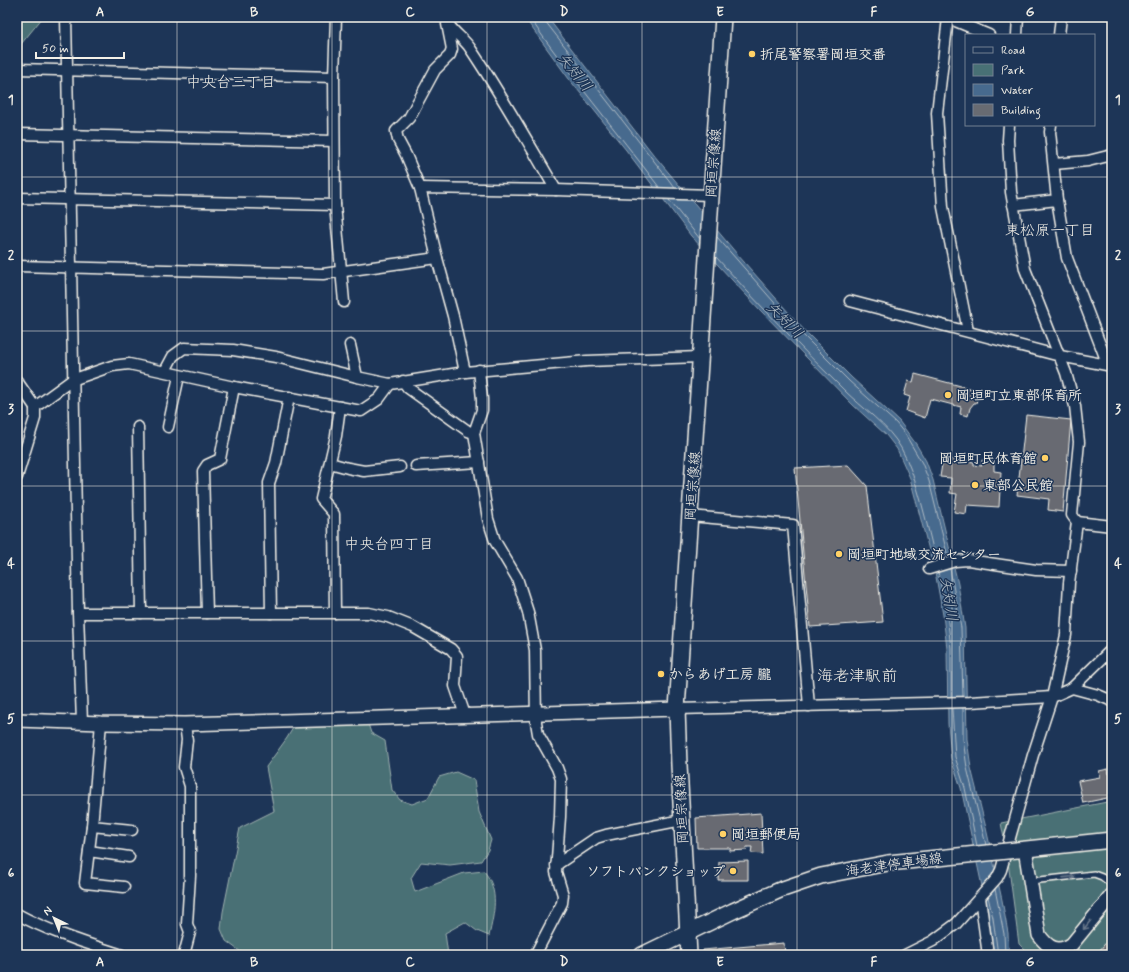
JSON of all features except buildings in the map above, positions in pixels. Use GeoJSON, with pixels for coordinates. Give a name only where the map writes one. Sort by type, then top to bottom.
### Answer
{"type":"FeatureCollection","features":[{"type":"Feature","properties":{"kind":"main road","name":"岡垣宗像線"},"geometry":{"type":"LineString","coordinates":[[689,955],[678,765],[677,709],[723,17]]}},
{"type":"Feature","properties":{"kind":"main road","name":"海老津停車場線"},"geometry":{"type":"LineString","coordinates":[[642,955],[780,890],[821,876],[888,863],[1112,840]]}},
{"type":"Feature","properties":{"kind":"street"},"geometry":{"type":"LineString","coordinates":[[66,17],[72,380],[82,722]]}},
{"type":"Feature","properties":{"kind":"street"},"geometry":{"type":"LineString","coordinates":[[336,17],[334,77],[335,205],[340,272],[344,302]]}},
{"type":"Feature","properties":{"kind":"street"},"geometry":{"type":"LineString","coordinates":[[1017,34],[1018,17]]}},
{"type":"Feature","properties":{"kind":"street"},"geometry":{"type":"LineString","coordinates":[[1059,34],[1061,17]]}},
{"type":"Feature","properties":{"kind":"street"},"geometry":{"type":"LineString","coordinates":[[968,331],[943,206],[937,113],[948,18],[987,34]]}},
{"type":"Feature","properties":{"kind":"street"},"geometry":{"type":"LineString","coordinates":[[446,20],[469,46],[505,102],[556,190]]}},
{"type":"Feature","properties":{"kind":"street"},"geometry":{"type":"LineString","coordinates":[[446,20],[452,49],[450,56],[435,70],[409,118],[396,131],[398,140],[420,188],[466,372]]}},
{"type":"Feature","properties":{"kind":"street"},"geometry":{"type":"LineString","coordinates":[[17,69],[334,77]]}},
{"type":"Feature","properties":{"kind":"street"},"geometry":{"type":"LineString","coordinates":[[905,955],[933,941],[956,924],[997,878],[1001,870],[1033,755],[1052,697],[1066,635],[1069,583],[1077,522],[1072,515],[1079,442],[1075,406],[1060,356],[1025,269],[1013,205],[1008,140],[1009,126]]}},
{"type":"Feature","properties":{"kind":"street"},"geometry":{"type":"LineString","coordinates":[[1051,126],[1050,132],[1057,200],[1067,258],[1110,365]]}},
{"type":"Feature","properties":{"kind":"street"},"geometry":{"type":"LineString","coordinates":[[17,134],[334,141]]}},
{"type":"Feature","properties":{"kind":"street"},"geometry":{"type":"LineString","coordinates":[[1054,164],[1088,161],[1112,155]]}},
{"type":"Feature","properties":{"kind":"street"},"geometry":{"type":"LineString","coordinates":[[420,188],[556,190],[711,195]]}},
{"type":"Feature","properties":{"kind":"street"},"geometry":{"type":"LineString","coordinates":[[17,198],[335,205]]}},
{"type":"Feature","properties":{"kind":"street"},"geometry":{"type":"LineString","coordinates":[[1013,205],[1057,200]]}},
{"type":"Feature","properties":{"kind":"street"},"geometry":{"type":"LineString","coordinates":[[17,266],[323,274],[437,258]]}},
{"type":"Feature","properties":{"kind":"street"},"geometry":{"type":"LineString","coordinates":[[850,301],[1060,356],[1110,365]]}},
{"type":"Feature","properties":{"kind":"street"},"geometry":{"type":"LineString","coordinates":[[350,345],[357,377]]}},
{"type":"Feature","properties":{"kind":"street"},"geometry":{"type":"LineString","coordinates":[[165,371],[173,356],[184,348],[232,350],[254,353],[390,384],[479,370],[587,361],[700,357]]}},
{"type":"Feature","properties":{"kind":"street"},"geometry":{"type":"LineString","coordinates":[[35,407],[72,380],[112,366],[129,364],[165,371],[179,376],[361,411],[379,399],[390,384]]}},
{"type":"Feature","properties":{"kind":"street"},"geometry":{"type":"LineString","coordinates":[[479,370],[482,391],[482,410],[474,433],[488,518],[495,542],[517,578],[529,619],[535,650],[536,722],[538,734],[558,768],[560,779],[560,818],[556,872],[562,895],[562,904],[535,955]]}},
{"type":"Feature","properties":{"kind":"street"},"geometry":{"type":"LineString","coordinates":[[168,427],[179,376]]}},
{"type":"Feature","properties":{"kind":"street"},"geometry":{"type":"LineString","coordinates":[[17,381],[35,407],[35,418],[21,456],[17,477]]}},
{"type":"Feature","properties":{"kind":"street"},"geometry":{"type":"LineString","coordinates":[[403,382],[408,388],[468,431],[474,433]]}},
{"type":"Feature","properties":{"kind":"street"},"geometry":{"type":"LineString","coordinates":[[207,613],[203,470],[207,465],[220,459],[234,387]]}},
{"type":"Feature","properties":{"kind":"street"},"geometry":{"type":"LineString","coordinates":[[271,613],[269,483],[276,463],[289,397]]}},
{"type":"Feature","properties":{"kind":"street"},"geometry":{"type":"LineString","coordinates":[[335,613],[334,514],[321,499],[336,436],[340,407]]}},
{"type":"Feature","properties":{"kind":"street"},"geometry":{"type":"LineString","coordinates":[[138,427],[142,613]]}},
{"type":"Feature","properties":{"kind":"street"},"geometry":{"type":"LineString","coordinates":[[416,466],[479,462]]}},
{"type":"Feature","properties":{"kind":"street"},"geometry":{"type":"LineString","coordinates":[[330,463],[364,471],[400,467]]}},
{"type":"Feature","properties":{"kind":"street"},"geometry":{"type":"LineString","coordinates":[[690,516],[793,525],[809,706]]}},
{"type":"Feature","properties":{"kind":"street"},"geometry":{"type":"LineString","coordinates":[[1077,522],[1112,526]]}},
{"type":"Feature","properties":{"kind":"street"},"geometry":{"type":"LineString","coordinates":[[929,568],[955,561],[968,560],[1036,570],[1071,571]]}},
{"type":"Feature","properties":{"kind":"street"},"geometry":{"type":"LineString","coordinates":[[78,613],[369,613],[388,617],[413,626],[451,650],[457,656],[456,686],[465,715]]}},
{"type":"Feature","properties":{"kind":"street"},"geometry":{"type":"LineString","coordinates":[[17,720],[185,724],[677,709],[970,702],[1052,697],[1072,688],[1112,649]]}},
{"type":"Feature","properties":{"kind":"street"},"geometry":{"type":"LineString","coordinates":[[1072,688],[1098,695],[1112,702]]}},
{"type":"Feature","properties":{"kind":"street"},"geometry":{"type":"LineString","coordinates":[[101,723],[92,826],[85,883],[124,887]]}},
{"type":"Feature","properties":{"kind":"street"},"geometry":{"type":"LineString","coordinates":[[184,955],[190,932],[188,924],[190,876],[190,786],[184,767],[187,740],[185,724]]}},
{"type":"Feature","properties":{"kind":"street"},"geometry":{"type":"LineString","coordinates":[[556,865],[596,838],[682,820]]}},
{"type":"Feature","properties":{"kind":"street"},"geometry":{"type":"LineString","coordinates":[[92,826],[132,830]]}},
{"type":"Feature","properties":{"kind":"street"},"geometry":{"type":"LineString","coordinates":[[1021,849],[1030,881],[1039,935],[1043,942],[1049,946],[1058,949],[1066,948],[1072,944],[1112,895]]}},
{"type":"Feature","properties":{"kind":"street"},"geometry":{"type":"LineString","coordinates":[[89,851],[129,857]]}},
{"type":"Feature","properties":{"kind":"street"},"geometry":{"type":"LineString","coordinates":[[980,898],[988,955]]}},
{"type":"Feature","properties":{"kind":"street"},"geometry":{"type":"LineString","coordinates":[[17,914],[39,925],[122,955]]}},
{"type":"Feature","properties":{"kind":"lane"},"geometry":{"type":"LineString","coordinates":[[1030,881],[1094,874],[1102,877],[1112,885]]}},
{"type":"Feature","properties":{"kind":"green space"},"geometry":{"type":"Polygon","coordinates":[[[17,17],[43,17],[17,49],[17,17]]]}},
{"type":"Feature","properties":{"kind":"green space"},"geometry":{"type":"Polygon","coordinates":[[[303,721],[367,721],[371,733],[385,741],[392,790],[400,800],[412,804],[428,798],[439,777],[456,772],[474,780],[479,812],[491,840],[488,850],[481,861],[450,865],[421,862],[411,878],[415,892],[464,873],[484,871],[489,879],[494,894],[494,911],[489,936],[477,931],[465,922],[445,933],[448,955],[245,955],[226,941],[221,929],[223,912],[240,828],[274,811],[266,767],[293,728],[303,721]]]}},
{"type":"Feature","properties":{"kind":"green space"},"geometry":{"type":"Polygon","coordinates":[[[1112,801],[1112,955],[1030,955],[1019,944],[1007,854],[1001,823],[1112,801]]]}},
{"type":"Feature","properties":{"kind":"water","name":"矢矧川"},"geometry":{"type":"Polygon","coordinates":[[[524,17],[547,17],[653,154],[737,254],[804,330],[852,378],[899,421],[916,444],[926,461],[933,480],[958,584],[965,628],[967,739],[971,768],[1002,900],[1008,933],[1009,955],[994,955],[989,919],[961,788],[951,758],[948,724],[947,649],[936,577],[910,478],[897,449],[886,435],[853,405],[761,311],[691,236],[626,150],[569,79],[524,17]]]}},
{"type":"Feature","properties":{"kind":"place","name":"折尾警察署岡垣交番"},"geometry":{"type":"Point","coordinates":[752,54]}},
{"type":"Feature","properties":{"kind":"place","name":"岡垣町立東部保育所"},"geometry":{"type":"Point","coordinates":[948,395]}},
{"type":"Feature","properties":{"kind":"place","name":"岡垣町民体育館"},"geometry":{"type":"Point","coordinates":[1045,458]}},
{"type":"Feature","properties":{"kind":"place","name":"東部公民館"},"geometry":{"type":"Point","coordinates":[975,485]}},
{"type":"Feature","properties":{"kind":"place","name":"岡垣町地域交流センター"},"geometry":{"type":"Point","coordinates":[839,554]}},
{"type":"Feature","properties":{"kind":"place","name":"からあげ工房 朧"},"geometry":{"type":"Point","coordinates":[661,674]}},
{"type":"Feature","properties":{"kind":"place","name":"岡垣郵便局"},"geometry":{"type":"Point","coordinates":[723,834]}},
{"type":"Feature","properties":{"kind":"place","name":"ソフトバンクショップ"},"geometry":{"type":"Point","coordinates":[733,871]}},
{"type":"Feature","properties":{"kind":"district","name":"中央台三丁目"},"geometry":{"type":"Point","coordinates":[231,82]}},
{"type":"Feature","properties":{"kind":"district","name":"東松原一丁目"},"geometry":{"type":"Point","coordinates":[1050,230]}},
{"type":"Feature","properties":{"kind":"district","name":"中央台四丁目"},"geometry":{"type":"Point","coordinates":[389,544]}},
{"type":"Feature","properties":{"kind":"district","name":"海老津駅前"},"geometry":{"type":"Point","coordinates":[857,675]}}]}
